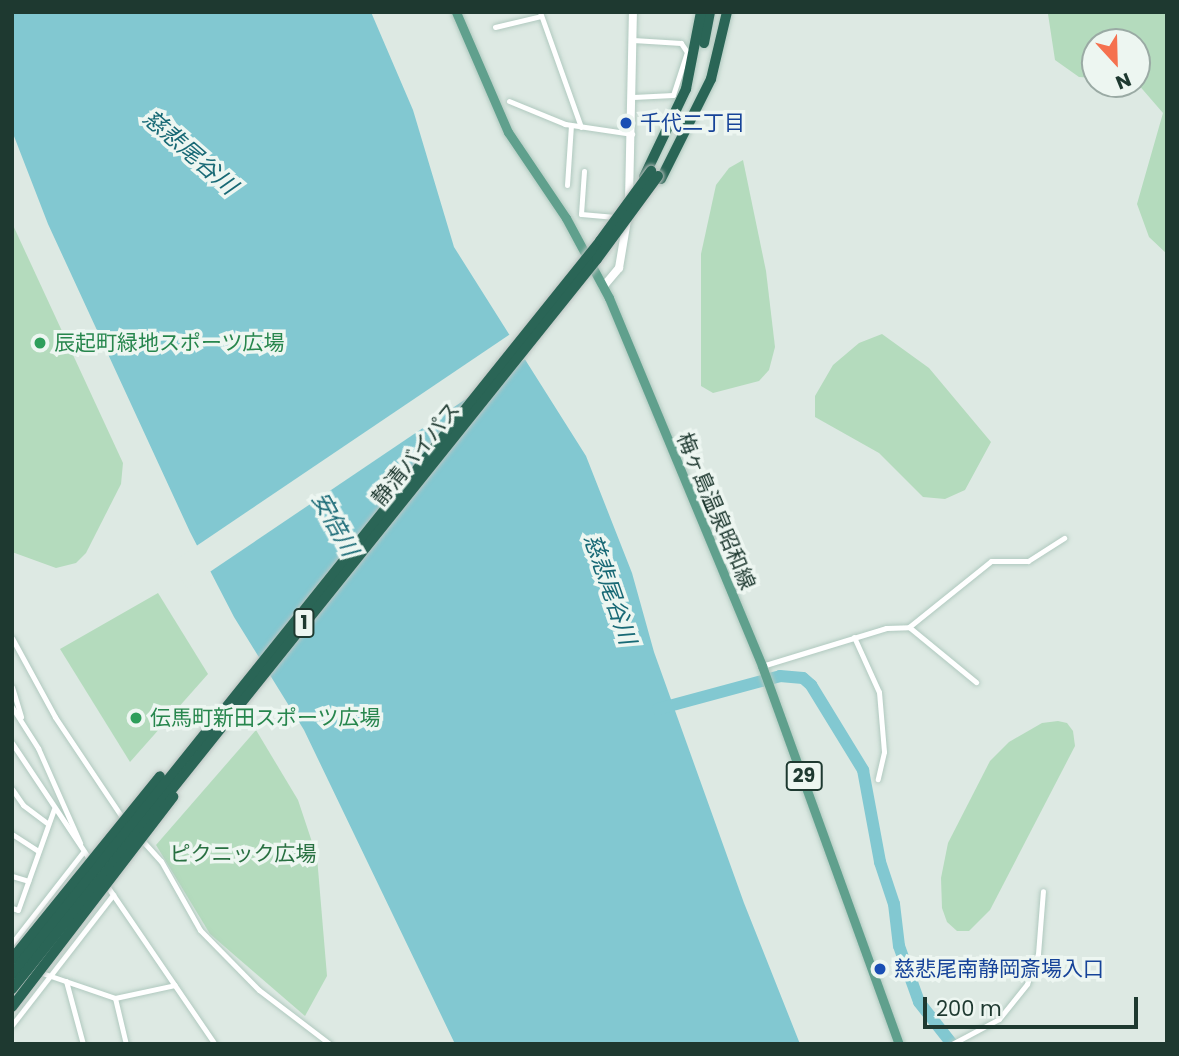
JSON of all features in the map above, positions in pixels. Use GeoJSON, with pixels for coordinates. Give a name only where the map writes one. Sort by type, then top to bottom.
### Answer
{"type":"FeatureCollection","features":[{"type":"Feature","properties":{"kind":"highway"},"geometry":{"type":"LineString","coordinates":[[654,174],[686,89],[701,12]]}},
{"type":"Feature","properties":{"kind":"highway","name":"静清バイパス"},"geometry":{"type":"LineString","coordinates":[[12,974],[638,189],[654,174],[692,83],[710,12]]}},
{"type":"Feature","properties":{"kind":"highway","name":"静清バイパス"},"geometry":{"type":"LineString","coordinates":[[12,989],[619,230],[698,95],[719,12]]}},
{"type":"Feature","properties":{"kind":"highway"},"geometry":{"type":"LineString","coordinates":[[654,174],[710,79],[727,12]]}},
{"type":"Feature","properties":{"kind":"highway"},"geometry":{"type":"LineString","coordinates":[[12,959],[123,819],[226,705]]}},
{"type":"Feature","properties":{"kind":"highway"},"geometry":{"type":"LineString","coordinates":[[12,1007],[124,864],[222,725]]}},
{"type":"Feature","properties":{"kind":"main road","name":"梅ヶ島温泉昭和線"},"geometry":{"type":"LineString","coordinates":[[456,12],[504,123],[566,218],[603,287],[762,666],[899,1044]]}},
{"type":"Feature","properties":{"kind":"street"},"geometry":{"type":"LineString","coordinates":[[603,287],[619,268],[627,218],[632,134],[634,12]]}},
{"type":"Feature","properties":{"kind":"street"},"geometry":{"type":"LineString","coordinates":[[495,27],[540,14],[581,127]]}},
{"type":"Feature","properties":{"kind":"street"},"geometry":{"type":"LineString","coordinates":[[633,40],[681,43],[687,52],[673,95],[633,97]]}},
{"type":"Feature","properties":{"kind":"street"},"geometry":{"type":"LineString","coordinates":[[509,101],[571,125],[632,134]]}},
{"type":"Feature","properties":{"kind":"street"},"geometry":{"type":"LineString","coordinates":[[567,185],[571,125]]}},
{"type":"Feature","properties":{"kind":"street"},"geometry":{"type":"LineString","coordinates":[[584,171],[581,214],[627,218]]}},
{"type":"Feature","properties":{"kind":"street"},"geometry":{"type":"LineString","coordinates":[[762,666],[854,637],[909,627],[991,561],[1028,561],[1064,538]]}},
{"type":"Feature","properties":{"kind":"street"},"geometry":{"type":"LineString","coordinates":[[909,627],[975,682]]}},
{"type":"Feature","properties":{"kind":"street"},"geometry":{"type":"LineString","coordinates":[[854,637],[879,692],[884,752],[878,779]]}},
{"type":"Feature","properties":{"kind":"street"},"geometry":{"type":"LineString","coordinates":[[12,638],[98,788],[161,861],[200,930],[259,990],[330,1044]]}},
{"type":"Feature","properties":{"kind":"street"},"geometry":{"type":"LineString","coordinates":[[12,687],[23,724]]}},
{"type":"Feature","properties":{"kind":"street"},"geometry":{"type":"LineString","coordinates":[[12,707],[23,724],[83,850]]}},
{"type":"Feature","properties":{"kind":"street"},"geometry":{"type":"LineString","coordinates":[[12,743],[215,1044]]}},
{"type":"Feature","properties":{"kind":"street"},"geometry":{"type":"LineString","coordinates":[[12,789],[29,811],[47,823]]}},
{"type":"Feature","properties":{"kind":"street"},"geometry":{"type":"LineString","coordinates":[[12,908],[18,910],[54,808]]}},
{"type":"Feature","properties":{"kind":"street"},"geometry":{"type":"LineString","coordinates":[[12,834],[38,851]]}},
{"type":"Feature","properties":{"kind":"street"},"geometry":{"type":"LineString","coordinates":[[12,943],[83,850]]}},
{"type":"Feature","properties":{"kind":"street"},"geometry":{"type":"LineString","coordinates":[[12,876],[28,881]]}},
{"type":"Feature","properties":{"kind":"street"},"geometry":{"type":"LineString","coordinates":[[952,1044],[959,1037],[999,1019],[1027,984],[1038,954],[1043,891]]}},
{"type":"Feature","properties":{"kind":"street"},"geometry":{"type":"LineString","coordinates":[[12,1025],[113,895]]}},
{"type":"Feature","properties":{"kind":"street"},"geometry":{"type":"LineString","coordinates":[[12,965],[50,974],[115,998],[175,985]]}},
{"type":"Feature","properties":{"kind":"street"},"geometry":{"type":"LineString","coordinates":[[66,981],[83,1044]]}},
{"type":"Feature","properties":{"kind":"street"},"geometry":{"type":"LineString","coordinates":[[115,998],[126,1044]]}},
{"type":"Feature","properties":{"kind":"green space"},"geometry":{"type":"Polygon","coordinates":[[[1167,12],[1167,254],[1149,237],[1137,204],[1163,113],[1150,98],[1151,28],[1081,28],[1079,77],[1055,60],[1048,14],[1167,12]]]}},
{"type":"Feature","properties":{"kind":"green space"},"geometry":{"type":"Polygon","coordinates":[[[743,160],[766,271],[775,347],[769,370],[759,381],[713,393],[701,386],[701,254],[716,185],[729,168],[743,160]]]}},
{"type":"Feature","properties":{"kind":"green space","name":"辰起町緑地スポーツ広場"},"geometry":{"type":"Polygon","coordinates":[[[12,223],[123,463],[121,484],[86,553],[76,563],[56,568],[12,552],[12,223]]]}},
{"type":"Feature","properties":{"kind":"green space"},"geometry":{"type":"Polygon","coordinates":[[[882,334],[929,368],[991,442],[965,490],[945,499],[923,497],[879,453],[815,417],[815,396],[833,365],[859,343],[882,334]]]}},
{"type":"Feature","properties":{"kind":"green space","name":"伝馬町新田スポーツ広場"},"geometry":{"type":"Polygon","coordinates":[[[158,593],[208,674],[130,762],[60,649],[158,593]]]}},
{"type":"Feature","properties":{"kind":"green space"},"geometry":{"type":"Polygon","coordinates":[[[1042,723],[1067,723],[1073,731],[1075,746],[990,910],[969,931],[957,931],[947,922],[942,908],[941,878],[948,843],[990,761],[1009,742],[1042,723]]]}},
{"type":"Feature","properties":{"kind":"green space","name":"ピクニック広場"},"geometry":{"type":"Polygon","coordinates":[[[256,730],[298,800],[317,857],[327,976],[305,1016],[210,934],[156,845],[256,730]]]}},
{"type":"Feature","properties":{"kind":"water","name":"安倍川"},"geometry":{"type":"Polygon","coordinates":[[[12,12],[371,12],[413,110],[454,247],[586,456],[632,573],[654,652],[744,903],[800,1044],[455,1044],[304,730],[234,617],[190,532],[48,224],[12,131],[12,12]]]}},
{"type":"Feature","properties":{"kind":"pier"},"geometry":{"type":"Polygon","coordinates":[[[512,333],[528,357],[187,587],[170,563],[512,333]]]}},
{"type":"Feature","properties":{"kind":"waterway","name":"慈悲尾谷川"},"geometry":{"type":"LineString","coordinates":[[658,709],[780,676],[803,678],[811,685],[863,770],[880,862],[894,904],[899,946],[919,1002],[952,1044]]}},
{"type":"Feature","properties":{"kind":"place","name":"千代二丁目"},"geometry":{"type":"Point","coordinates":[626,123]}},
{"type":"Feature","properties":{"kind":"place","name":"辰起町緑地スポーツ広場"},"geometry":{"type":"Point","coordinates":[40,343]}},
{"type":"Feature","properties":{"kind":"place","name":"伝馬町新田スポーツ広場"},"geometry":{"type":"Point","coordinates":[136,718]}},
{"type":"Feature","properties":{"kind":"place","name":"慈悲尾南静岡斎場入口"},"geometry":{"type":"Point","coordinates":[880,969]}}]}
